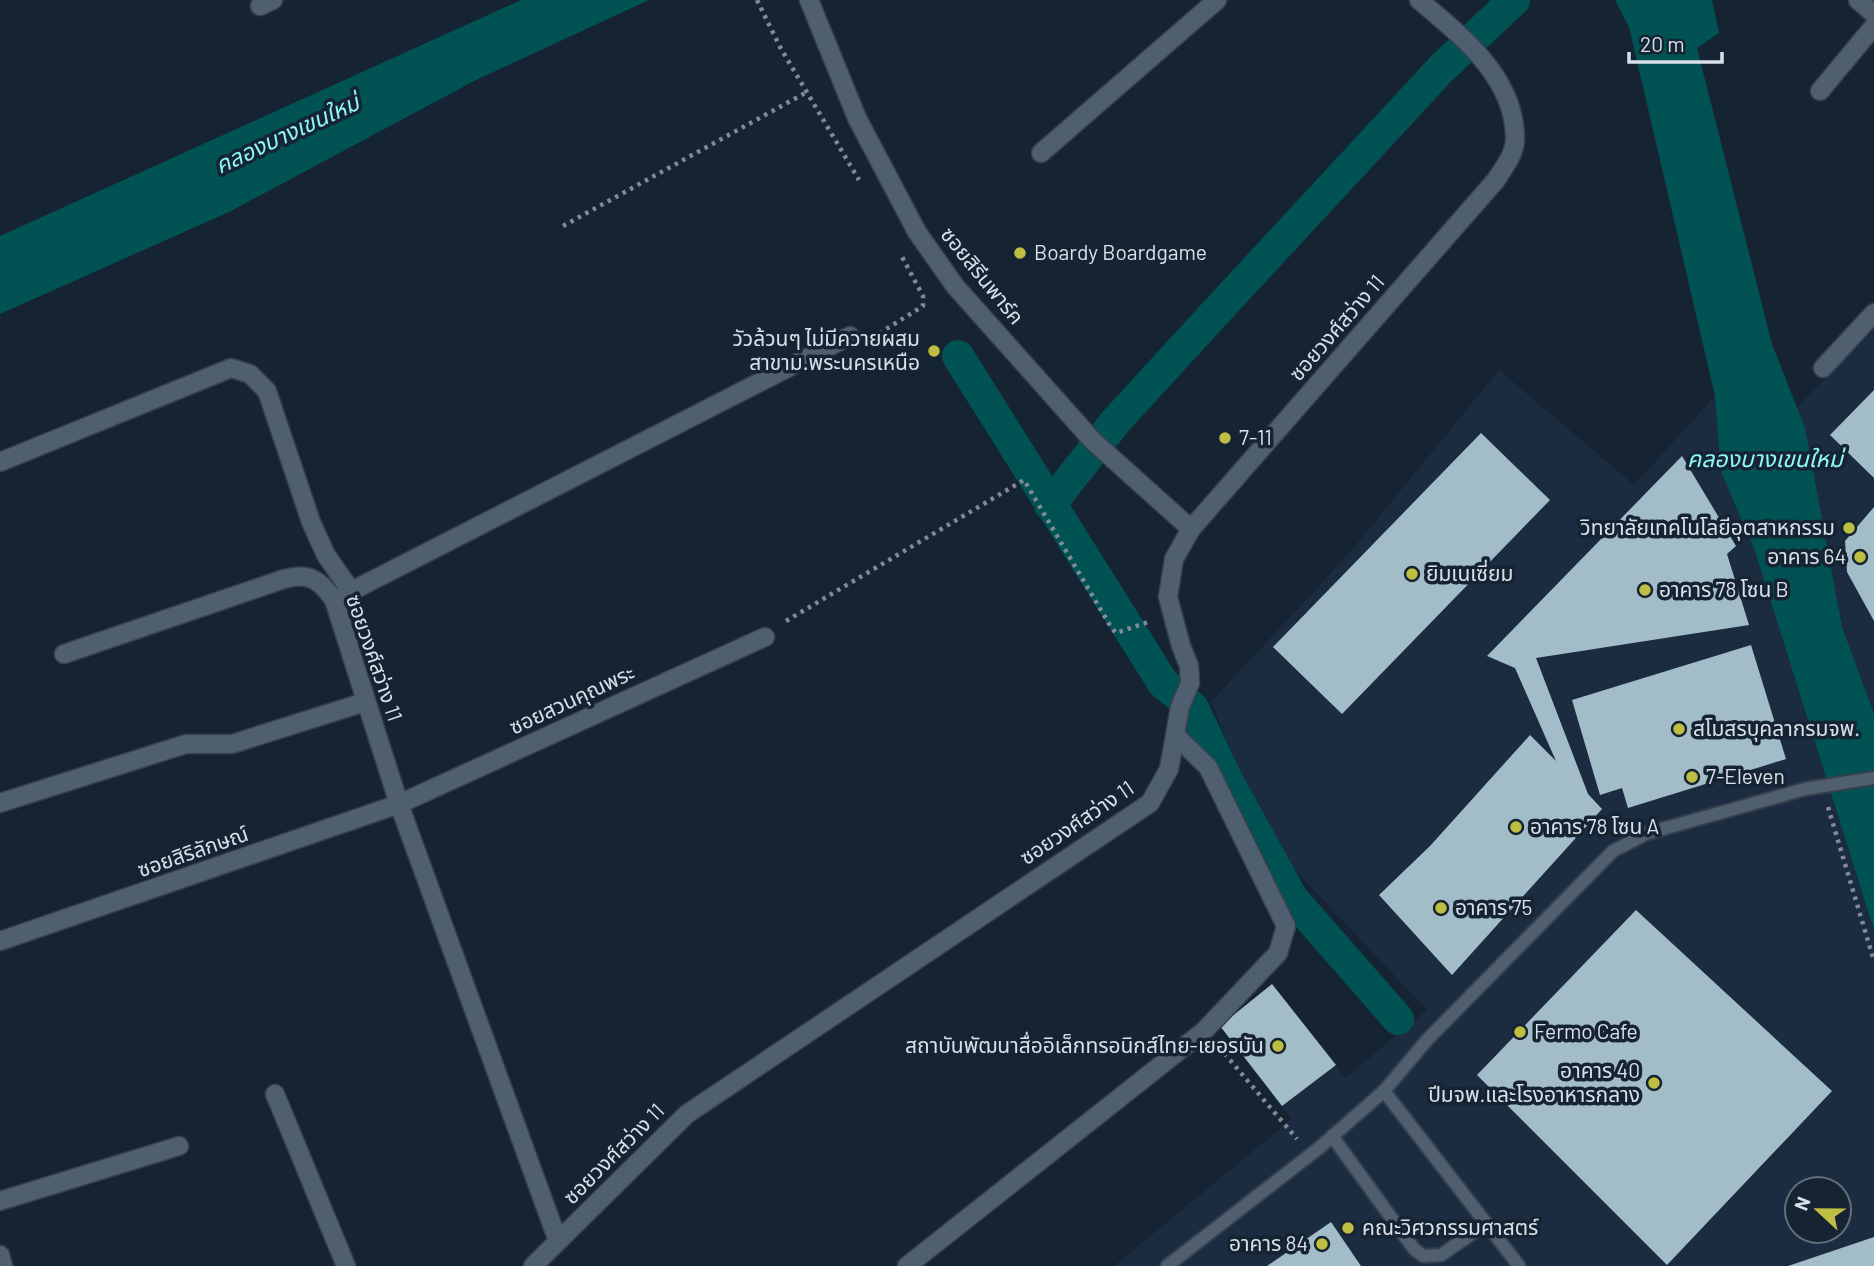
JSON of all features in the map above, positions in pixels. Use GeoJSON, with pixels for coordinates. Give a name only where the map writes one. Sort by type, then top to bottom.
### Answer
{"type":"FeatureCollection","features":[{"type":"Feature","properties":{"kind":"street","name":"ซอยสิรีนพาร์ค"},"geometry":{"type":"LineString","coordinates":[[809,0],[857,118],[918,232],[955,286],[1093,441],[1191,529]]}},
{"type":"Feature","properties":{"kind":"street"},"geometry":{"type":"LineString","coordinates":[[1041,153],[1217,0]]}},
{"type":"Feature","properties":{"kind":"street","name":"ซอยวงศ์สว่าง 11"},"geometry":{"type":"LineString","coordinates":[[533,1266],[687,1114],[1150,803],[1169,769],[1177,736],[1180,706],[1189,683],[1189,666],[1168,597],[1174,559],[1191,529],[1496,180],[1510,159],[1516,138],[1512,118],[1501,90],[1480,54],[1419,0]]}},
{"type":"Feature","properties":{"kind":"street"},"geometry":{"type":"LineString","coordinates":[[1858,0],[1874,14]]}},
{"type":"Feature","properties":{"kind":"street"},"geometry":{"type":"LineString","coordinates":[[1820,91],[1874,26]]}},
{"type":"Feature","properties":{"kind":"street"},"geometry":{"type":"LineString","coordinates":[[1823,368],[1874,313]]}},
{"type":"Feature","properties":{"kind":"street"},"geometry":{"type":"LineString","coordinates":[[334,600],[850,336]]}},
{"type":"Feature","properties":{"kind":"street"},"geometry":{"type":"LineString","coordinates":[[0,462],[231,368],[250,374],[267,391],[311,522],[326,555],[351,591]]}},
{"type":"Feature","properties":{"kind":"street","name":"ซอยวงศ์สว่าง 11"},"geometry":{"type":"LineString","coordinates":[[64,654],[299,575],[321,583],[334,600],[399,804],[558,1241]]}},
{"type":"Feature","properties":{"kind":"street","name":"ซอยสวนคุณพระ"},"geometry":{"type":"LineString","coordinates":[[399,804],[765,637]]}},
{"type":"Feature","properties":{"kind":"street"},"geometry":{"type":"LineString","coordinates":[[0,803],[186,744],[232,744],[365,702]]}},
{"type":"Feature","properties":{"kind":"street"},"geometry":{"type":"LineString","coordinates":[[907,1266],[1204,1031],[1278,953],[1286,926],[1208,767],[1177,736]]}},
{"type":"Feature","properties":{"kind":"street","name":"ซอยสิริลักษณ์"},"geometry":{"type":"LineString","coordinates":[[0,941],[399,804]]}},
{"type":"Feature","properties":{"kind":"street"},"geometry":{"type":"LineString","coordinates":[[275,1094],[345,1266]]}},
{"type":"Feature","properties":{"kind":"street"},"geometry":{"type":"LineString","coordinates":[[0,1201],[179,1146]]}},
{"type":"Feature","properties":{"kind":"street"},"geometry":{"type":"LineString","coordinates":[[0,1255],[3,1266]]}},
{"type":"Feature","properties":{"kind":"lane"},"geometry":{"type":"LineString","coordinates":[[1167,1266],[1310,1155],[1384,1091],[1427,1040],[1590,872],[1614,851],[1648,833],[1805,789],[1874,778]]}},
{"type":"Feature","properties":{"kind":"lane"},"geometry":{"type":"LineString","coordinates":[[1384,1091],[1519,1266]]}},
{"type":"Feature","properties":{"kind":"lane"},"geometry":{"type":"LineString","coordinates":[[1332,1136],[1414,1249],[1423,1256],[1441,1255],[1486,1224]]}},
{"type":"Feature","properties":{"kind":"path"},"geometry":{"type":"LineString","coordinates":[[757,0],[780,47],[864,189]]}},
{"type":"Feature","properties":{"kind":"path"},"geometry":{"type":"LineString","coordinates":[[562,226],[808,92]]}},
{"type":"Feature","properties":{"kind":"path"},"geometry":{"type":"LineString","coordinates":[[870,339],[923,306],[923,296],[897,248]]}},
{"type":"Feature","properties":{"kind":"path"},"geometry":{"type":"LineString","coordinates":[[786,621],[1024,480],[1116,634],[1143,623]]}},
{"type":"Feature","properties":{"kind":"path"},"geometry":{"type":"LineString","coordinates":[[1822,785],[1874,961]]}},
{"type":"Feature","properties":{"kind":"path"},"geometry":{"type":"LineString","coordinates":[[1204,1031],[1310,1155]]}},
{"type":"Feature","properties":{"kind":"shaded area"},"geometry":{"type":"Polygon","coordinates":[[[1874,330],[1874,1266],[1114,1266],[1292,1119],[1220,1026],[1272,984],[1345,1078],[1427,1010],[1267,840],[1211,702],[1352,550],[1499,370],[1634,485],[1715,396],[1797,407],[1874,330]]]}},
{"type":"Feature","properties":{"kind":"water","name":"คลองบางเขนใหม่"},"geometry":{"type":"Polygon","coordinates":[[[521,0],[649,0],[476,80],[229,212],[0,314],[0,236],[521,0]]]}},
{"type":"Feature","properties":{"kind":"water"},"geometry":{"type":"Polygon","coordinates":[[[1502,0],[1524,0],[1489,37],[1479,26],[1502,0]]]}},
{"type":"Feature","properties":{"kind":"water","name":"คลองบางเขนใหม่"},"geometry":{"type":"Polygon","coordinates":[[[1615,0],[1712,0],[1719,33],[1697,48],[1772,344],[1805,428],[1842,627],[1874,714],[1874,930],[1755,551],[1721,471],[1715,396],[1629,27],[1615,0]]]}},
{"type":"Feature","properties":{"kind":"building"},"geometry":{"type":"Polygon","coordinates":[[[1874,390],[1874,478],[1830,435],[1874,390]]]}},
{"type":"Feature","properties":{"kind":"building","name":"ยิมเนเซี่ยม"},"geometry":{"type":"Polygon","coordinates":[[[1481,433],[1550,500],[1342,714],[1273,647],[1481,433]]]}},
{"type":"Feature","properties":{"kind":"building"},"geometry":{"type":"Polygon","coordinates":[[[1682,456],[1736,546],[1727,554],[1749,625],[1536,658],[1588,794],[1602,809],[1452,975],[1379,895],[1430,846],[1530,735],[1556,761],[1515,668],[1487,656],[1682,456]]]}},
{"type":"Feature","properties":{"kind":"building","name":"อาคาร 64"},"geometry":{"type":"Polygon","coordinates":[[[1874,507],[1874,621],[1847,572],[1845,541],[1874,507]]]}},
{"type":"Feature","properties":{"kind":"building","name":"สโมสรบุคลากรมจพ."},"geometry":{"type":"Polygon","coordinates":[[[1751,645],[1786,759],[1628,808],[1622,788],[1600,795],[1572,700],[1751,645]]]}},
{"type":"Feature","properties":{"kind":"building","name":"อาคาร 40 ปีมจพ.และโรงอาหารกลาง"},"geometry":{"type":"Polygon","coordinates":[[[1636,910],[1832,1091],[1667,1265],[1477,1075],[1636,910]]]}},
{"type":"Feature","properties":{"kind":"building","name":"สถาบันพัฒนาสื่ออิเล็กทรอนิกส์ไทย-เยอรมัน"},"geometry":{"type":"Polygon","coordinates":[[[1272,984],[1336,1065],[1282,1106],[1220,1026],[1272,984]]]}},
{"type":"Feature","properties":{"kind":"building","name":"อาคาร 84"},"geometry":{"type":"Polygon","coordinates":[[[1331,1222],[1361,1266],[1267,1266],[1331,1222]]]}},
{"type":"Feature","properties":{"kind":"building"},"geometry":{"type":"Polygon","coordinates":[[[1874,1237],[1874,1266],[1788,1266],[1853,1245],[1874,1237]]]}},
{"type":"Feature","properties":{"kind":"waterway"},"geometry":{"type":"LineString","coordinates":[[1050,505],[1116,421],[1203,326],[1441,69],[1514,0]]}},
{"type":"Feature","properties":{"kind":"waterway"},"geometry":{"type":"LineString","coordinates":[[958,356],[1163,683],[1193,708],[1228,782],[1292,898],[1398,1019]]}},
{"type":"Feature","properties":{"kind":"place","name":"Boardy Boardgame"},"geometry":{"type":"Point","coordinates":[1020,253]}},
{"type":"Feature","properties":{"kind":"place","name":"วัวล้วนๆ ไม่มีควายผสม สาขาม.พระนครเหนือ"},"geometry":{"type":"Point","coordinates":[934,351]}},
{"type":"Feature","properties":{"kind":"place","name":"7-11"},"geometry":{"type":"Point","coordinates":[1225,438]}},
{"type":"Feature","properties":{"kind":"place","name":"วิทยาลัยเทคโนโลยีอุตสาหกรรม"},"geometry":{"type":"Point","coordinates":[1849,528]}},
{"type":"Feature","properties":{"kind":"place","name":"อาคาร 64"},"geometry":{"type":"Point","coordinates":[1860,557]}},
{"type":"Feature","properties":{"kind":"place","name":"ยิมเนเซี่ยม"},"geometry":{"type":"Point","coordinates":[1412,574]}},
{"type":"Feature","properties":{"kind":"place","name":"อาคาร 78 โซน B"},"geometry":{"type":"Point","coordinates":[1645,590]}},
{"type":"Feature","properties":{"kind":"place","name":"สโมสรบุคลากรมจพ."},"geometry":{"type":"Point","coordinates":[1679,729]}},
{"type":"Feature","properties":{"kind":"place","name":"7-Eleven"},"geometry":{"type":"Point","coordinates":[1692,777]}},
{"type":"Feature","properties":{"kind":"place","name":"อาคาร 78 โซน A"},"geometry":{"type":"Point","coordinates":[1516,827]}},
{"type":"Feature","properties":{"kind":"place","name":"อาคาร 75"},"geometry":{"type":"Point","coordinates":[1441,908]}},
{"type":"Feature","properties":{"kind":"place","name":"Fermo Cafe"},"geometry":{"type":"Point","coordinates":[1520,1032]}},
{"type":"Feature","properties":{"kind":"place","name":"สถาบันพัฒนาสื่ออิเล็กทรอนิกส์ไทย-เยอรมัน"},"geometry":{"type":"Point","coordinates":[1278,1046]}},
{"type":"Feature","properties":{"kind":"place","name":"อาคาร 40 ปีมจพ.และโรงอาหารกลาง"},"geometry":{"type":"Point","coordinates":[1654,1083]}},
{"type":"Feature","properties":{"kind":"place","name":"คณะวิศวกรรมศาสตร์"},"geometry":{"type":"Point","coordinates":[1348,1228]}},
{"type":"Feature","properties":{"kind":"place","name":"อาคาร 84"},"geometry":{"type":"Point","coordinates":[1322,1244]}}]}
